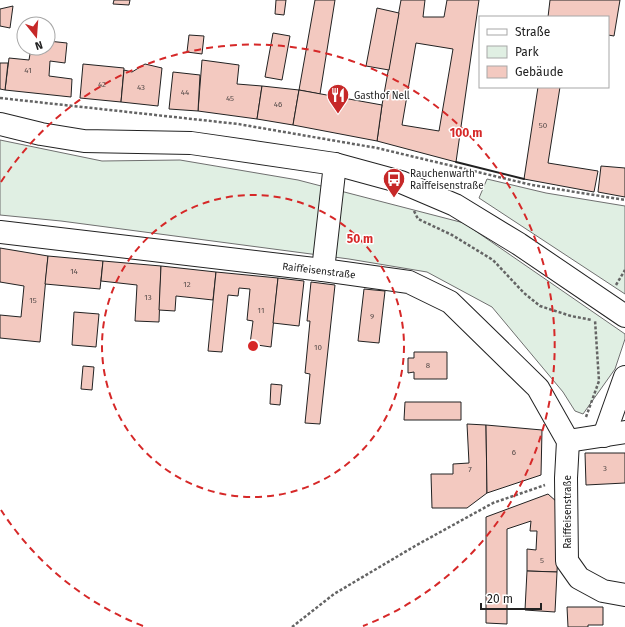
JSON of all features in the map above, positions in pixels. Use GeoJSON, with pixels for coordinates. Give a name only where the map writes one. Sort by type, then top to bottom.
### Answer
{"type":"FeatureCollection","features":[{"type":"Feature","properties":{"kind":"street"},"geometry":{"type":"LineString","coordinates":[[0,124],[41,134],[84,141],[191,143],[336,164],[401,182],[456,205],[519,244],[600,311],[625,316]]}},
{"type":"Feature","properties":{"kind":"street"},"geometry":{"type":"LineString","coordinates":[[323,270],[336,164]]}},
{"type":"Feature","properties":{"kind":"street","name":"Raiffeisenstraße"},"geometry":{"type":"LineString","coordinates":[[0,232],[323,270],[409,282],[450,302],[538,388],[568,441],[566,478],[567,561],[579,578],[603,591],[625,595]]}},
{"type":"Feature","properties":{"kind":"street"},"geometry":{"type":"LineString","coordinates":[[604,436],[625,377]]}},
{"type":"Feature","properties":{"kind":"street"},"geometry":{"type":"LineString","coordinates":[[568,441],[625,432]]}},
{"type":"Feature","properties":{"kind":"path"},"geometry":{"type":"LineString","coordinates":[[407,208],[414,211],[418,219],[452,234],[493,260],[524,293],[540,306],[571,316],[600,311],[599,382],[586,415],[568,441]]}},
{"type":"Feature","properties":{"kind":"path"},"geometry":{"type":"LineString","coordinates":[[292,627],[334,594],[493,503],[566,478]]}},
{"type":"Feature","properties":{"kind":"green space"},"geometry":{"type":"Polygon","coordinates":[[[0,140],[102,161],[180,160],[298,180],[464,223],[625,334],[625,339],[615,369],[583,414],[575,411],[563,392],[492,307],[427,272],[349,259],[61,221],[0,215],[0,140]]]}},
{"type":"Feature","properties":{"kind":"green space"},"geometry":{"type":"Polygon","coordinates":[[[487,179],[546,193],[625,206],[625,294],[479,198],[487,179]]]}},
{"type":"Feature","properties":{"kind":"building"},"geometry":{"type":"Polygon","coordinates":[[[114,0],[130,0],[129,5],[113,4],[114,0]]]}},
{"type":"Feature","properties":{"kind":"building"},"geometry":{"type":"Polygon","coordinates":[[[276,0],[286,0],[284,15],[275,14],[276,0]]]}},
{"type":"Feature","properties":{"kind":"building"},"geometry":{"type":"Polygon","coordinates":[[[315,0],[335,0],[320,94],[299,90],[315,0]]]}},
{"type":"Feature","properties":{"kind":"building"},"geometry":{"type":"Polygon","coordinates":[[[401,0],[425,0],[423,17],[444,17],[447,0],[479,0],[456,162],[377,141],[401,0]],[[416,43],[402,125],[439,131],[453,49],[416,43]]]}},
{"type":"Feature","properties":{"kind":"building"},"geometry":{"type":"Polygon","coordinates":[[[550,0],[620,0],[614,36],[609,35],[609,16],[548,16],[550,0]]]}},
{"type":"Feature","properties":{"kind":"building"},"geometry":{"type":"Polygon","coordinates":[[[13,6],[10,28],[0,26],[0,9],[13,6]]]}},
{"type":"Feature","properties":{"kind":"building"},"geometry":{"type":"Polygon","coordinates":[[[377,8],[399,13],[389,70],[366,66],[377,8]]]}},
{"type":"Feature","properties":{"kind":"building"},"geometry":{"type":"Polygon","coordinates":[[[273,33],[290,36],[282,80],[265,77],[273,33]]]}},
{"type":"Feature","properties":{"kind":"building"},"geometry":{"type":"Polygon","coordinates":[[[189,35],[204,36],[202,54],[187,52],[189,35]]]}},
{"type":"Feature","properties":{"kind":"building"},"geometry":{"type":"Polygon","coordinates":[[[56,42],[67,43],[65,63],[50,61],[49,76],[72,79],[71,97],[5,90],[9,58],[29,60],[30,56],[56,56],[56,42]]]}},
{"type":"Feature","properties":{"kind":"building"},"geometry":{"type":"Polygon","coordinates":[[[202,60],[239,65],[237,84],[262,86],[257,119],[198,111],[202,60]]]}},
{"type":"Feature","properties":{"kind":"building"},"geometry":{"type":"Polygon","coordinates":[[[0,63],[8,63],[5,90],[0,89],[0,63]]]}},
{"type":"Feature","properties":{"kind":"building"},"geometry":{"type":"Polygon","coordinates":[[[83,64],[124,68],[121,102],[80,98],[83,64]]]}},
{"type":"Feature","properties":{"kind":"building"},"geometry":{"type":"Polygon","coordinates":[[[145,64],[162,68],[158,106],[121,102],[124,70],[132,72],[145,64]]]}},
{"type":"Feature","properties":{"kind":"building"},"geometry":{"type":"Polygon","coordinates":[[[173,72],[200,75],[198,111],[169,109],[173,72]]]}},
{"type":"Feature","properties":{"kind":"building"},"geometry":{"type":"Polygon","coordinates":[[[262,86],[299,90],[293,125],[257,119],[262,86]]]}},
{"type":"Feature","properties":{"kind":"building"},"geometry":{"type":"Polygon","coordinates":[[[538,88],[560,88],[548,163],[598,171],[594,192],[524,179],[538,88]]]}},
{"type":"Feature","properties":{"kind":"building","name":"Gasthof Nell"},"geometry":{"type":"Polygon","coordinates":[[[299,90],[382,105],[377,141],[293,125],[299,90]]]}},
{"type":"Feature","properties":{"kind":"building"},"geometry":{"type":"Polygon","coordinates":[[[601,166],[625,168],[625,197],[598,192],[601,166]]]}},
{"type":"Feature","properties":{"kind":"building"},"geometry":{"type":"Polygon","coordinates":[[[0,248],[48,256],[40,342],[0,338],[0,315],[21,317],[24,286],[0,282],[0,248]]]}},
{"type":"Feature","properties":{"kind":"building"},"geometry":{"type":"Polygon","coordinates":[[[48,256],[103,261],[100,289],[45,284],[48,256]]]}},
{"type":"Feature","properties":{"kind":"building"},"geometry":{"type":"Polygon","coordinates":[[[103,261],[161,266],[159,322],[135,321],[137,285],[101,281],[103,261]]]}},
{"type":"Feature","properties":{"kind":"building"},"geometry":{"type":"Polygon","coordinates":[[[161,266],[216,272],[213,300],[176,296],[175,311],[159,310],[161,266]]]}},
{"type":"Feature","properties":{"kind":"building"},"geometry":{"type":"Polygon","coordinates":[[[216,272],[278,278],[271,347],[250,344],[253,321],[247,320],[250,289],[239,288],[238,296],[228,295],[222,352],[208,351],[216,272]]]}},
{"type":"Feature","properties":{"kind":"building"},"geometry":{"type":"Polygon","coordinates":[[[278,278],[304,281],[299,326],[273,323],[278,278]]]}},
{"type":"Feature","properties":{"kind":"building"},"geometry":{"type":"Polygon","coordinates":[[[311,282],[335,285],[320,424],[305,423],[310,374],[305,373],[310,321],[307,321],[311,282]]]}},
{"type":"Feature","properties":{"kind":"building"},"geometry":{"type":"Polygon","coordinates":[[[364,289],[385,291],[379,343],[358,341],[364,289]]]}},
{"type":"Feature","properties":{"kind":"building"},"geometry":{"type":"Polygon","coordinates":[[[74,312],[99,314],[96,347],[72,345],[74,312]]]}},
{"type":"Feature","properties":{"kind":"building"},"geometry":{"type":"Polygon","coordinates":[[[414,352],[447,352],[447,379],[414,379],[414,372],[408,373],[408,358],[414,358],[414,352]]]}},
{"type":"Feature","properties":{"kind":"building"},"geometry":{"type":"Polygon","coordinates":[[[83,366],[94,367],[92,390],[81,389],[83,366]]]}},
{"type":"Feature","properties":{"kind":"building"},"geometry":{"type":"Polygon","coordinates":[[[271,384],[282,385],[280,405],[270,404],[271,384]]]}},
{"type":"Feature","properties":{"kind":"building"},"geometry":{"type":"Polygon","coordinates":[[[405,402],[461,402],[461,420],[404,420],[405,402]]]}},
{"type":"Feature","properties":{"kind":"building"},"geometry":{"type":"Polygon","coordinates":[[[467,424],[486,425],[487,493],[467,508],[432,508],[431,474],[453,474],[453,464],[469,463],[467,424]]]}},
{"type":"Feature","properties":{"kind":"building"},"geometry":{"type":"Polygon","coordinates":[[[486,425],[542,430],[541,475],[487,493],[486,425]]]}},
{"type":"Feature","properties":{"kind":"building"},"geometry":{"type":"Polygon","coordinates":[[[585,453],[625,453],[625,483],[586,485],[585,453]]]}},
{"type":"Feature","properties":{"kind":"building"},"geometry":{"type":"Polygon","coordinates":[[[548,494],[557,502],[559,529],[557,572],[527,571],[527,549],[536,550],[537,531],[530,531],[531,521],[507,529],[507,624],[486,623],[486,517],[548,494]]]}},
{"type":"Feature","properties":{"kind":"building"},"geometry":{"type":"Polygon","coordinates":[[[527,571],[557,572],[555,612],[525,610],[527,571]]]}},
{"type":"Feature","properties":{"kind":"building"},"geometry":{"type":"Polygon","coordinates":[[[567,607],[603,607],[603,625],[568,627],[567,607]]]}},
{"type":"Feature","properties":{"kind":"wall"},"geometry":{"type":"LineString","coordinates":[[456,162],[524,179]]}},
{"type":"Feature","properties":{"kind":"place","name":"Gasthof Nell"},"geometry":{"type":"Point","coordinates":[338,114]}},
{"type":"Feature","properties":{"kind":"place","name":"Rauchenwarth Raiffeisenstraße"},"geometry":{"type":"Point","coordinates":[394,198]}}]}
